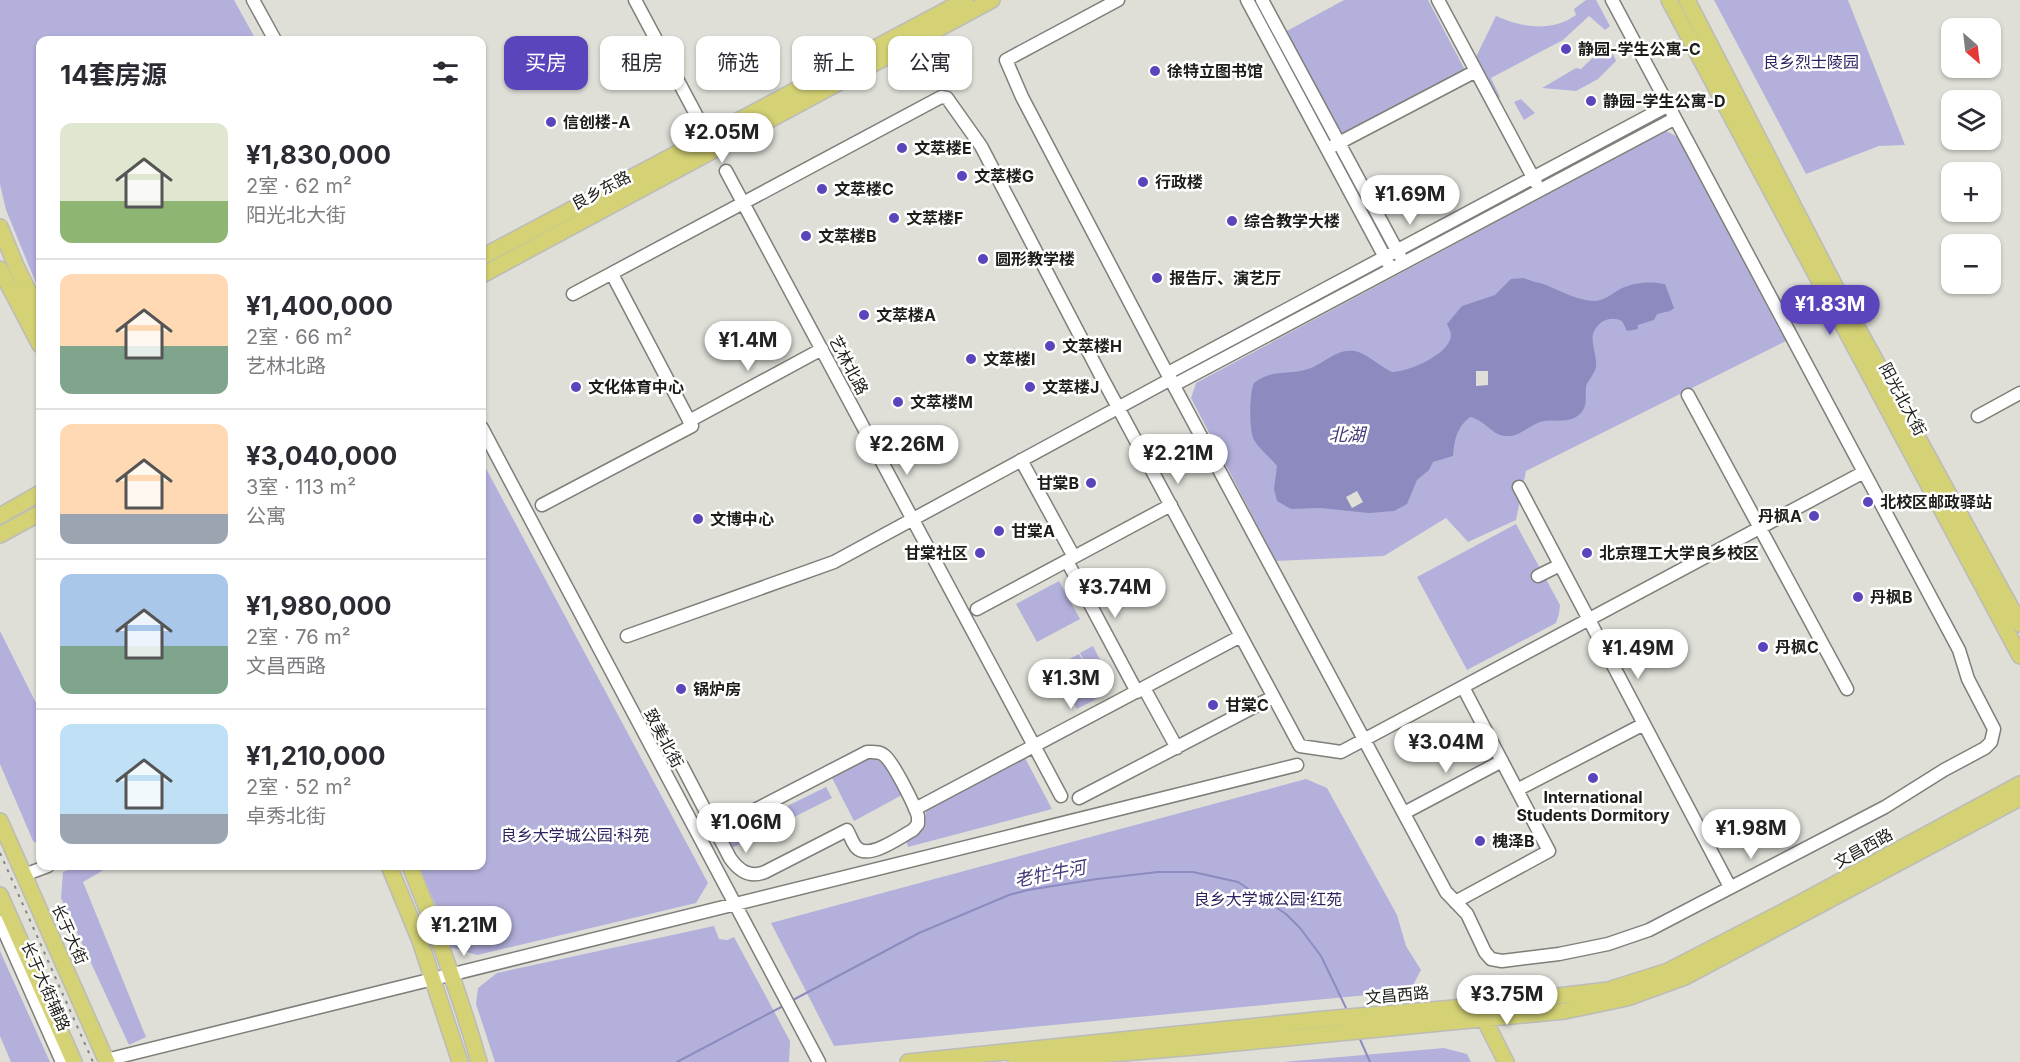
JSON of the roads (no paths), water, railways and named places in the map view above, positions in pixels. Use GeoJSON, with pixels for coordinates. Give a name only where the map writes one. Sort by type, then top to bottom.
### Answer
{"type":"FeatureCollection","features":[{"type":"Feature","properties":{"kind":"main road","name":"良乡东路"},"geometry":{"type":"LineString","coordinates":[[486,273],[944,18],[965,0]]}},
{"type":"Feature","properties":{"kind":"main road","name":"良乡东路"},"geometry":{"type":"LineString","coordinates":[[486,255],[708,137],[944,18],[992,0]]}},
{"type":"Feature","properties":{"kind":"main road","name":"阳光北大街"},"geometry":{"type":"LineString","coordinates":[[1669,0],[2020,656]]}},
{"type":"Feature","properties":{"kind":"main road","name":"阳光北大街"},"geometry":{"type":"LineString","coordinates":[[1687,0],[1838,292],[2020,624]]}},
{"type":"Feature","properties":{"kind":"main road"},"geometry":{"type":"LineString","coordinates":[[0,227],[36,306]]}},
{"type":"Feature","properties":{"kind":"main road"},"geometry":{"type":"LineString","coordinates":[[0,269],[36,337]]}},
{"type":"Feature","properties":{"kind":"main road"},"geometry":{"type":"LineString","coordinates":[[0,516],[36,496]]}},
{"type":"Feature","properties":{"kind":"main road"},"geometry":{"type":"LineString","coordinates":[[0,535],[36,515]]}},
{"type":"Feature","properties":{"kind":"main road","name":"文昌西路"},"geometry":{"type":"LineString","coordinates":[[1016,1062],[1379,1030],[1608,990],[1668,971],[1798,904],[2020,784]]}},
{"type":"Feature","properties":{"kind":"main road","name":"文昌西路"},"geometry":{"type":"LineString","coordinates":[[908,1062],[1372,1015],[1565,1011],[1627,998],[1685,977],[2020,798]]}},
{"type":"Feature","properties":{"kind":"main road","name":"长于大街"},"geometry":{"type":"LineString","coordinates":[[0,821],[107,1061]]}},
{"type":"Feature","properties":{"kind":"main road"},"geometry":{"type":"LineString","coordinates":[[391,870],[420,940],[460,1062]]}},
{"type":"Feature","properties":{"kind":"main road"},"geometry":{"type":"LineString","coordinates":[[412,870],[452,974],[479,1062]]}},
{"type":"Feature","properties":{"kind":"main road"},"geometry":{"type":"LineString","coordinates":[[0,895],[74,1062]]}},
{"type":"Feature","properties":{"kind":"main road"},"geometry":{"type":"LineString","coordinates":[[1475,1013],[1496,1062]]}},
{"type":"Feature","properties":{"kind":"main road"},"geometry":{"type":"LineString","coordinates":[[1475,1013],[1506,1062]]}},
{"type":"Feature","properties":{"kind":"street"},"geometry":{"type":"LineString","coordinates":[[253,0],[273,36]]}},
{"type":"Feature","properties":{"kind":"street"},"geometry":{"type":"LineString","coordinates":[[634,0],[708,137]]}},
{"type":"Feature","properties":{"kind":"street"},"geometry":{"type":"LineString","coordinates":[[1118,0],[1006,60],[1028,107],[1171,379],[1446,892],[1467,914],[1485,952],[1491,959],[1502,961],[1559,954],[1608,944],[1649,930],[1885,807],[1944,770],[1985,748],[1991,742],[1994,729],[1968,679],[1959,650],[1612,0]]}},
{"type":"Feature","properties":{"kind":"street"},"geometry":{"type":"LineString","coordinates":[[1247,0],[1391,269]]}},
{"type":"Feature","properties":{"kind":"street"},"geometry":{"type":"LineString","coordinates":[[1262,0],[1403,262]]}},
{"type":"Feature","properties":{"kind":"street"},"geometry":{"type":"LineString","coordinates":[[1438,0],[1539,190]]}},
{"type":"Feature","properties":{"kind":"street"},"geometry":{"type":"LineString","coordinates":[[1326,149],[1476,71]]}},
{"type":"Feature","properties":{"kind":"street"},"geometry":{"type":"LineString","coordinates":[[573,294],[941,97],[947,98],[981,146],[1300,746],[1341,752],[1864,472]]}},
{"type":"Feature","properties":{"kind":"street"},"geometry":{"type":"LineString","coordinates":[[627,636],[834,562],[1171,379],[1384,257],[1667,106]]}},
{"type":"Feature","properties":{"kind":"street"},"geometry":{"type":"LineString","coordinates":[[1171,379],[1391,269],[1674,119]]}},
{"type":"Feature","properties":{"kind":"street","name":"艺林北路"},"geometry":{"type":"LineString","coordinates":[[726,171],[1061,796]]}},
{"type":"Feature","properties":{"kind":"street"},"geometry":{"type":"LineString","coordinates":[[542,506],[692,426],[612,274]]}},
{"type":"Feature","properties":{"kind":"street"},"geometry":{"type":"LineString","coordinates":[[689,421],[822,349]]}},
{"type":"Feature","properties":{"kind":"street"},"geometry":{"type":"LineString","coordinates":[[1978,416],[2020,393]]}},
{"type":"Feature","properties":{"kind":"street"},"geometry":{"type":"LineString","coordinates":[[1688,395],[1847,689]]}},
{"type":"Feature","properties":{"kind":"street","name":"致美北街"},"geometry":{"type":"LineString","coordinates":[[486,436],[819,1062]]}},
{"type":"Feature","properties":{"kind":"street"},"geometry":{"type":"LineString","coordinates":[[1021,460],[1070,559],[1140,690],[1177,748]]}},
{"type":"Feature","properties":{"kind":"street"},"geometry":{"type":"LineString","coordinates":[[1519,487],[1730,888]]}},
{"type":"Feature","properties":{"kind":"street"},"geometry":{"type":"LineString","coordinates":[[977,609],[1171,505]]}},
{"type":"Feature","properties":{"kind":"street"},"geometry":{"type":"LineString","coordinates":[[1538,576],[1560,565]]}},
{"type":"Feature","properties":{"kind":"street"},"geometry":{"type":"LineString","coordinates":[[915,808],[1241,636]]}},
{"type":"Feature","properties":{"kind":"street"},"geometry":{"type":"LineString","coordinates":[[1455,902],[1549,851],[1463,687]]}},
{"type":"Feature","properties":{"kind":"street"},"geometry":{"type":"LineString","coordinates":[[1079,798],[1273,697]]}},
{"type":"Feature","properties":{"kind":"street"},"geometry":{"type":"LineString","coordinates":[[1517,789],[1644,724]]}},
{"type":"Feature","properties":{"kind":"street"},"geometry":{"type":"LineString","coordinates":[[682,766],[730,858],[740,871],[758,875],[847,830],[856,848],[871,853],[913,830],[918,824],[915,808],[885,755],[867,752],[716,830]]}},
{"type":"Feature","properties":{"kind":"street"},"geometry":{"type":"LineString","coordinates":[[1404,813],[1502,761]]}},
{"type":"Feature","properties":{"kind":"street"},"geometry":{"type":"LineString","coordinates":[[107,1061],[433,978],[1297,765]]}},
{"type":"Feature","properties":{"kind":"street"},"geometry":{"type":"LineString","coordinates":[[24,875],[37,870]]}},
{"type":"Feature","properties":{"kind":"street","name":"长于大街辅路"},"geometry":{"type":"LineString","coordinates":[[0,922],[62,1062]]}},
{"type":"Feature","properties":{"kind":"water","name":"北湖"},"geometry":{"type":"Polygon","coordinates":[[[1524,278],[1589,301],[1605,298],[1631,285],[1648,282],[1665,284],[1674,308],[1657,314],[1654,320],[1638,325],[1638,329],[1627,331],[1622,321],[1609,319],[1595,329],[1593,346],[1596,367],[1586,387],[1584,408],[1575,417],[1540,422],[1519,433],[1506,436],[1497,434],[1470,417],[1457,434],[1453,456],[1433,462],[1429,470],[1417,480],[1407,504],[1394,511],[1369,513],[1320,508],[1291,509],[1277,501],[1274,489],[1277,466],[1256,444],[1252,435],[1250,403],[1254,383],[1268,375],[1314,367],[1336,354],[1348,351],[1364,355],[1392,372],[1415,366],[1432,358],[1445,348],[1451,338],[1447,324],[1462,306],[1495,295],[1511,279],[1524,278]]]}},
{"type":"Feature","properties":{"kind":"waterway","name":"老牤牛河"},"geometry":{"type":"LineString","coordinates":[[793,1000],[919,933],[1009,895],[1097,879],[1158,872],[1193,872],[1238,882],[1286,914],[1321,956],[1347,1010]]}},
{"type":"Feature","properties":{"kind":"waterway","name":"老牤牛河"},"geometry":{"type":"LineString","coordinates":[[677,1062],[785,1005]]}},
{"type":"Feature","properties":{"kind":"waterway","name":"老牤牛河"},"geometry":{"type":"LineString","coordinates":[[1359,1037],[1370,1062]]}},
{"type":"Feature","properties":{"kind":"railway"},"geometry":{"type":"LineString","coordinates":[[0,853],[93,1062]]}},
{"type":"Feature","properties":{"kind":"place","name":"静园-学生公寓-C"},"geometry":{"type":"Point","coordinates":[1566,49]}},
{"type":"Feature","properties":{"kind":"place","name":"徐特立图书馆"},"geometry":{"type":"Point","coordinates":[1155,71]}},
{"type":"Feature","properties":{"kind":"place","name":"静园-学生公寓-D"},"geometry":{"type":"Point","coordinates":[1591,101]}},
{"type":"Feature","properties":{"kind":"place","name":"信创楼-A"},"geometry":{"type":"Point","coordinates":[551,122]}},
{"type":"Feature","properties":{"kind":"place","name":"文萃楼E"},"geometry":{"type":"Point","coordinates":[902,148]}},
{"type":"Feature","properties":{"kind":"place","name":"文萃楼G"},"geometry":{"type":"Point","coordinates":[962,176]}},
{"type":"Feature","properties":{"kind":"place","name":"行政楼"},"geometry":{"type":"Point","coordinates":[1143,182]}},
{"type":"Feature","properties":{"kind":"place","name":"文萃楼C"},"geometry":{"type":"Point","coordinates":[822,189]}},
{"type":"Feature","properties":{"kind":"place","name":"文萃楼F"},"geometry":{"type":"Point","coordinates":[894,218]}},
{"type":"Feature","properties":{"kind":"place","name":"综合教学大楼"},"geometry":{"type":"Point","coordinates":[1232,221]}},
{"type":"Feature","properties":{"kind":"place","name":"文萃楼B"},"geometry":{"type":"Point","coordinates":[806,236]}},
{"type":"Feature","properties":{"kind":"place","name":"圆形教学楼"},"geometry":{"type":"Point","coordinates":[983,259]}},
{"type":"Feature","properties":{"kind":"place","name":"报告厅、演艺厅"},"geometry":{"type":"Point","coordinates":[1157,278]}},
{"type":"Feature","properties":{"kind":"place","name":"文萃楼A"},"geometry":{"type":"Point","coordinates":[864,315]}},
{"type":"Feature","properties":{"kind":"place","name":"文萃楼H"},"geometry":{"type":"Point","coordinates":[1050,346]}},
{"type":"Feature","properties":{"kind":"place","name":"文萃楼I"},"geometry":{"type":"Point","coordinates":[971,359]}},
{"type":"Feature","properties":{"kind":"place","name":"文化体育中心"},"geometry":{"type":"Point","coordinates":[576,387]}},
{"type":"Feature","properties":{"kind":"place","name":"文萃楼J"},"geometry":{"type":"Point","coordinates":[1030,387]}},
{"type":"Feature","properties":{"kind":"place","name":"文萃楼M"},"geometry":{"type":"Point","coordinates":[898,402]}},
{"type":"Feature","properties":{"kind":"place","name":"甘棠B"},"geometry":{"type":"Point","coordinates":[1091,483]}},
{"type":"Feature","properties":{"kind":"place","name":"北校区邮政驿站"},"geometry":{"type":"Point","coordinates":[1868,502]}},
{"type":"Feature","properties":{"kind":"place","name":"丹枫A"},"geometry":{"type":"Point","coordinates":[1814,516]}},
{"type":"Feature","properties":{"kind":"place","name":"文博中心"},"geometry":{"type":"Point","coordinates":[698,519]}},
{"type":"Feature","properties":{"kind":"place","name":"甘棠A"},"geometry":{"type":"Point","coordinates":[999,531]}},
{"type":"Feature","properties":{"kind":"place","name":"甘棠社区"},"geometry":{"type":"Point","coordinates":[980,553]}},
{"type":"Feature","properties":{"kind":"place","name":"北京理工大学良乡校区"},"geometry":{"type":"Point","coordinates":[1587,553]}},
{"type":"Feature","properties":{"kind":"place","name":"丹枫B"},"geometry":{"type":"Point","coordinates":[1858,597]}},
{"type":"Feature","properties":{"kind":"place","name":"丹枫C"},"geometry":{"type":"Point","coordinates":[1763,647]}},
{"type":"Feature","properties":{"kind":"place","name":"锅炉房"},"geometry":{"type":"Point","coordinates":[681,689]}},
{"type":"Feature","properties":{"kind":"place","name":"甘棠C"},"geometry":{"type":"Point","coordinates":[1213,705]}},
{"type":"Feature","properties":{"kind":"place","name":"International Students Dormitory"},"geometry":{"type":"Point","coordinates":[1593,778]}},
{"type":"Feature","properties":{"kind":"place","name":"槐泽B"},"geometry":{"type":"Point","coordinates":[1480,841]}},
{"type":"Feature","properties":{"kind":"park label","name":"良乡烈士陵园"},"geometry":{"type":"Point","coordinates":[1811,62]}},
{"type":"Feature","properties":{"kind":"park label","name":"良乡大学城公园·科苑"},"geometry":{"type":"Point","coordinates":[575,835]}},
{"type":"Feature","properties":{"kind":"park label","name":"良乡大学城公园·红苑"},"geometry":{"type":"Point","coordinates":[1268,899]}}]}
